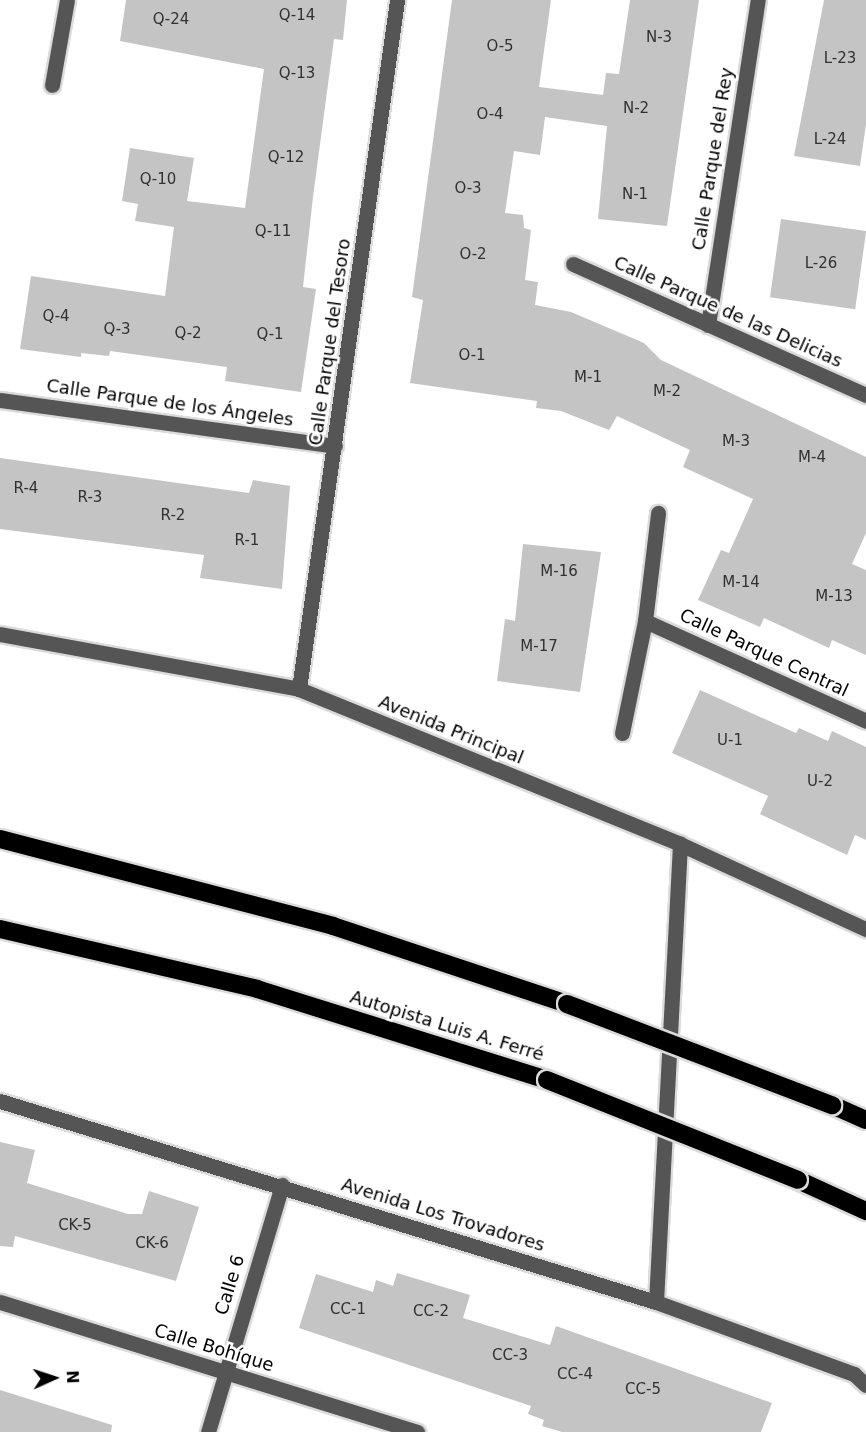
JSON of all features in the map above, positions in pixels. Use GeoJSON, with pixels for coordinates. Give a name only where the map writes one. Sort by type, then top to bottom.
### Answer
{"type":"FeatureCollection","features":[{"type":"Feature","properties":{"kind":"highway"},"geometry":{"type":"LineString","coordinates":[[0,839],[333,926],[567,1004],[866,1120]]}},
{"type":"Feature","properties":{"kind":"highway","name":"Autopista Luis A. Ferré"},"geometry":{"type":"LineString","coordinates":[[0,929],[257,989],[547,1080],[798,1180],[866,1211]]}},
{"type":"Feature","properties":{"kind":"street"},"geometry":{"type":"LineString","coordinates":[[52,85],[68,0]]}},
{"type":"Feature","properties":{"kind":"street","name":"Calle Parque del Tesoro"},"geometry":{"type":"LineString","coordinates":[[299,689],[398,0]]}},
{"type":"Feature","properties":{"kind":"street","name":"Calle Parque del Rey"},"geometry":{"type":"LineString","coordinates":[[708,325],[758,0]]}},
{"type":"Feature","properties":{"kind":"street","name":"Calle Parque de las Delicias"},"geometry":{"type":"LineString","coordinates":[[573,264],[866,395]]}},
{"type":"Feature","properties":{"kind":"street","name":"Calle Parque de los Ángeles"},"geometry":{"type":"LineString","coordinates":[[0,400],[335,446]]}},
{"type":"Feature","properties":{"kind":"street"},"geometry":{"type":"LineString","coordinates":[[622,733],[645,621],[658,513]]}},
{"type":"Feature","properties":{"kind":"street","name":"Calle Parque Central"},"geometry":{"type":"LineString","coordinates":[[645,621],[866,721]]}},
{"type":"Feature","properties":{"kind":"street","name":"Avenida Principal"},"geometry":{"type":"LineString","coordinates":[[0,634],[299,689],[680,844],[866,929]]}},
{"type":"Feature","properties":{"kind":"street"},"geometry":{"type":"LineString","coordinates":[[656,1302],[680,844]]}},
{"type":"Feature","properties":{"kind":"street","name":"Avenida Los Trovadores"},"geometry":{"type":"LineString","coordinates":[[0,1101],[282,1185],[656,1302],[854,1374],[866,1385]]}},
{"type":"Feature","properties":{"kind":"street","name":"Calle 6"},"geometry":{"type":"LineString","coordinates":[[208,1432],[224,1372],[282,1185]]}},
{"type":"Feature","properties":{"kind":"street","name":"Calle Bohíque"},"geometry":{"type":"LineString","coordinates":[[0,1302],[417,1432]]}},
{"type":"Feature","properties":{"kind":"building"},"geometry":{"type":"Polygon","coordinates":[[[126,0],[347,0],[343,40],[334,39],[313,197],[303,287],[316,289],[301,392],[225,381],[227,367],[110,351],[109,356],[81,353],[81,357],[20,349],[31,276],[165,296],[174,227],[135,221],[138,204],[122,201],[130,148],[194,158],[187,201],[245,208],[264,69],[120,41],[126,0]]]}},
{"type":"Feature","properties":{"kind":"building"},"geometry":{"type":"Polygon","coordinates":[[[452,0],[551,0],[539,87],[603,95],[606,73],[619,74],[630,0],[699,0],[667,226],[598,219],[607,126],[545,117],[540,155],[514,151],[505,213],[523,215],[524,228],[531,230],[525,280],[538,282],[535,305],[571,312],[644,343],[661,360],[866,457],[866,533],[852,564],[866,570],[866,655],[832,640],[829,648],[764,618],[760,627],[698,600],[721,550],[729,553],[753,499],[683,467],[690,450],[617,416],[609,430],[561,411],[536,408],[537,401],[410,383],[423,300],[412,297],[452,0]]]}},
{"type":"Feature","properties":{"kind":"building"},"geometry":{"type":"Polygon","coordinates":[[[824,0],[866,0],[866,124],[860,166],[794,156],[824,0]]]}},
{"type":"Feature","properties":{"kind":"building"},"geometry":{"type":"Polygon","coordinates":[[[781,219],[866,231],[855,309],[770,297],[781,219]]]}},
{"type":"Feature","properties":{"kind":"building"},"geometry":{"type":"Polygon","coordinates":[[[0,458],[249,493],[253,480],[290,486],[282,589],[200,578],[204,555],[0,529],[0,458]]]}},
{"type":"Feature","properties":{"kind":"building"},"geometry":{"type":"Polygon","coordinates":[[[523,544],[601,552],[580,692],[497,681],[505,619],[515,621],[523,544]]]}},
{"type":"Feature","properties":{"kind":"building"},"geometry":{"type":"Polygon","coordinates":[[[700,690],[796,733],[799,728],[828,741],[832,731],[866,747],[866,840],[855,835],[847,855],[760,814],[768,796],[672,753],[700,690]]]}},
{"type":"Feature","properties":{"kind":"building"},"geometry":{"type":"Polygon","coordinates":[[[0,1142],[35,1150],[27,1183],[128,1214],[142,1214],[149,1191],[199,1207],[176,1281],[15,1236],[13,1247],[0,1246],[0,1142]]]}},
{"type":"Feature","properties":{"kind":"building"},"geometry":{"type":"Polygon","coordinates":[[[397,1273],[470,1295],[463,1318],[550,1345],[556,1326],[772,1403],[761,1432],[562,1432],[542,1426],[544,1420],[528,1414],[531,1406],[299,1328],[316,1274],[373,1292],[376,1280],[393,1286],[397,1273]]]}},
{"type":"Feature","properties":{"kind":"building"},"geometry":{"type":"Polygon","coordinates":[[[0,1390],[112,1425],[111,1432],[0,1432],[0,1390]]]}}]}
